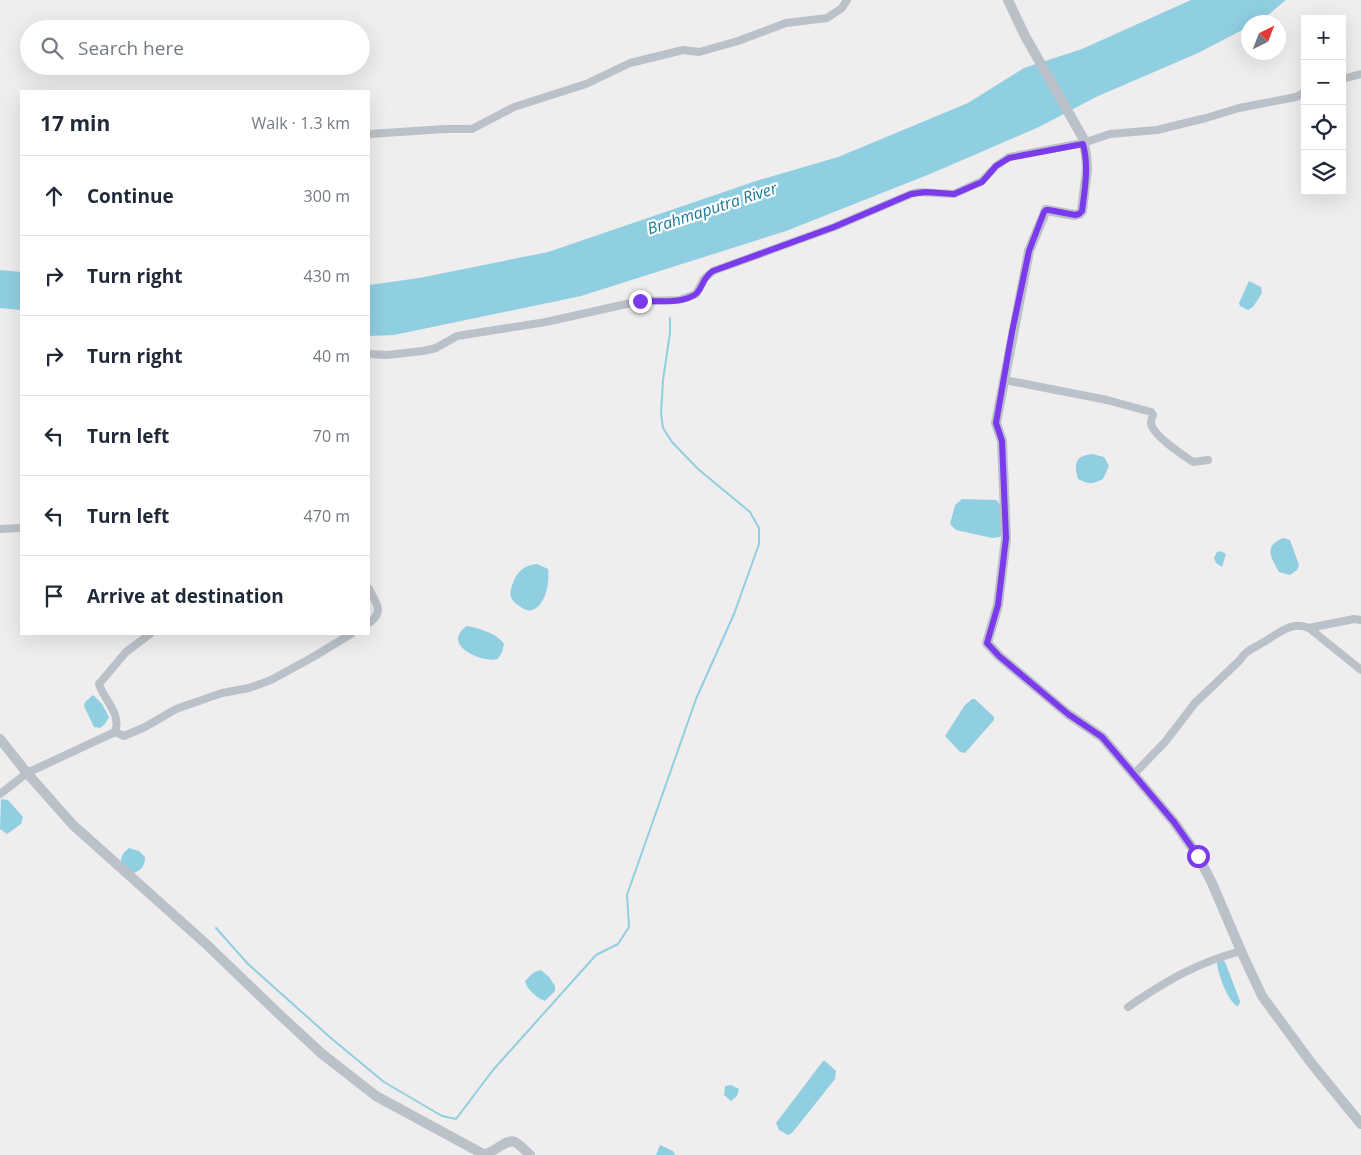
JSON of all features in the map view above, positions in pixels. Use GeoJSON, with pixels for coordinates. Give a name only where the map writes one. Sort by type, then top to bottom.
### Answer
{"type":"FeatureCollection","features":[{"type":"Feature","properties":{"kind":"street"},"geometry":{"type":"LineString","coordinates":[[370,134],[472,129],[514,107],[586,84],[630,63],[683,50],[699,52],[786,24],[826,18],[842,8],[848,0]]}},
{"type":"Feature","properties":{"kind":"street"},"geometry":{"type":"LineString","coordinates":[[1008,0],[1025,36],[1083,141],[1087,169],[1082,211],[1075,215],[1046,210],[1029,251],[996,423],[1002,441],[1006,538],[998,605],[987,643],[999,656],[1068,714],[1102,737],[1174,822],[1198,856],[1212,883],[1262,996],[1312,1064],[1361,1124]]}},
{"type":"Feature","properties":{"kind":"street"},"geometry":{"type":"LineString","coordinates":[[1346,78],[1361,74]]}},
{"type":"Feature","properties":{"kind":"street"},"geometry":{"type":"LineString","coordinates":[[370,354],[387,355],[423,351],[436,348],[457,336],[546,322],[640,301],[679,300],[698,292],[704,279],[713,271],[834,227],[911,194],[926,192],[954,194],[982,182],[996,166],[1009,158],[1110,134],[1157,130],[1239,108],[1296,97],[1301,94]]}},
{"type":"Feature","properties":{"kind":"street"},"geometry":{"type":"LineString","coordinates":[[1005,380],[1107,400],[1151,412],[1153,415],[1151,423],[1162,439],[1193,462],[1208,460]]}},
{"type":"Feature","properties":{"kind":"street"},"geometry":{"type":"LineString","coordinates":[[0,529],[20,528]]}},
{"type":"Feature","properties":{"kind":"street"},"geometry":{"type":"LineString","coordinates":[[370,591],[378,608],[378,613],[377,617],[370,621]]}},
{"type":"Feature","properties":{"kind":"street"},"geometry":{"type":"LineString","coordinates":[[1309,628],[1354,619],[1361,620]]}},
{"type":"Feature","properties":{"kind":"street"},"geometry":{"type":"LineString","coordinates":[[1134,774],[1165,742],[1195,703],[1240,660],[1244,653],[1277,632],[1293,626],[1309,628],[1361,670]]}},
{"type":"Feature","properties":{"kind":"street"},"geometry":{"type":"LineString","coordinates":[[115,732],[115,715],[99,684],[126,652],[149,635]]}},
{"type":"Feature","properties":{"kind":"street"},"geometry":{"type":"LineString","coordinates":[[0,794],[27,773],[115,732],[124,736],[145,727],[176,709],[271,680],[313,658],[349,635]]}},
{"type":"Feature","properties":{"kind":"street"},"geometry":{"type":"LineString","coordinates":[[0,739],[73,825],[205,943],[280,1015],[343,1071],[376,1096],[483,1154],[489,1155],[506,1142],[511,1141],[530,1155]]}},
{"type":"Feature","properties":{"kind":"street"},"geometry":{"type":"LineString","coordinates":[[1128,1007],[1178,975],[1221,956],[1241,951]]}},
{"type":"Feature","properties":{"kind":"water","name":"Brahmaputra River"},"geometry":{"type":"Polygon","coordinates":[[[1191,0],[1286,0],[1267,15],[1241,15],[1241,31],[1198,53],[1096,97],[1039,127],[930,174],[786,231],[581,296],[394,335],[370,336],[370,285],[419,278],[548,252],[759,180],[838,157],[968,103],[1024,68],[1082,49],[1191,0]]]}},
{"type":"Feature","properties":{"kind":"water"},"geometry":{"type":"Polygon","coordinates":[[[0,270],[20,272],[20,310],[0,308],[0,270]]]}},
{"type":"Feature","properties":{"kind":"water"},"geometry":{"type":"Polygon","coordinates":[[[1249,281],[1261,287],[1262,293],[1253,307],[1248,310],[1240,306],[1239,303],[1249,281]]]}},
{"type":"Feature","properties":{"kind":"water"},"geometry":{"type":"Polygon","coordinates":[[[1092,454],[1104,457],[1109,466],[1103,479],[1090,483],[1078,479],[1076,465],[1082,456],[1092,454]]]}},
{"type":"Feature","properties":{"kind":"water"},"geometry":{"type":"Polygon","coordinates":[[[962,499],[996,500],[999,503],[1002,516],[1002,534],[1000,537],[992,538],[956,530],[950,524],[955,505],[962,499]]]}},
{"type":"Feature","properties":{"kind":"water"},"geometry":{"type":"Polygon","coordinates":[[[1283,538],[1290,540],[1299,565],[1297,570],[1290,575],[1279,572],[1270,553],[1273,545],[1283,538]]]}},
{"type":"Feature","properties":{"kind":"water"},"geometry":{"type":"Polygon","coordinates":[[[1220,551],[1226,554],[1222,567],[1216,563],[1214,558],[1217,552],[1220,551]]]}},
{"type":"Feature","properties":{"kind":"water"},"geometry":{"type":"Polygon","coordinates":[[[537,564],[548,569],[548,586],[541,604],[537,608],[528,610],[513,601],[510,595],[511,587],[519,572],[527,566],[537,564]]]}},
{"type":"Feature","properties":{"kind":"water"},"geometry":{"type":"Polygon","coordinates":[[[467,626],[488,632],[501,640],[504,644],[498,659],[483,659],[467,652],[461,646],[458,640],[460,633],[467,626]]]}},
{"type":"Feature","properties":{"kind":"water"},"geometry":{"type":"Polygon","coordinates":[[[93,695],[102,704],[109,717],[100,728],[94,727],[84,706],[85,702],[93,695]]]}},
{"type":"Feature","properties":{"kind":"water"},"geometry":{"type":"Polygon","coordinates":[[[972,699],[975,699],[994,717],[994,720],[965,753],[960,752],[945,736],[965,705],[972,699]]]}},
{"type":"Feature","properties":{"kind":"water"},"geometry":{"type":"Polygon","coordinates":[[[1,799],[8,800],[23,817],[21,824],[7,834],[0,829],[1,799]]]}},
{"type":"Feature","properties":{"kind":"water"},"geometry":{"type":"Polygon","coordinates":[[[129,848],[139,851],[145,857],[142,867],[134,873],[121,862],[123,854],[129,848]]]}},
{"type":"Feature","properties":{"kind":"water"},"geometry":{"type":"Polygon","coordinates":[[[1222,959],[1225,962],[1240,1001],[1237,1006],[1230,999],[1217,967],[1217,962],[1222,959]]]}},
{"type":"Feature","properties":{"kind":"water"},"geometry":{"type":"Polygon","coordinates":[[[541,970],[555,986],[555,991],[545,1001],[528,988],[525,981],[534,972],[541,970]]]}},
{"type":"Feature","properties":{"kind":"water"},"geometry":{"type":"Polygon","coordinates":[[[823,1061],[836,1071],[835,1079],[792,1133],[788,1135],[779,1130],[776,1123],[823,1061]]]}},
{"type":"Feature","properties":{"kind":"water"},"geometry":{"type":"Polygon","coordinates":[[[731,1085],[739,1089],[737,1096],[731,1101],[724,1095],[725,1086],[731,1085]]]}},
{"type":"Feature","properties":{"kind":"water"},"geometry":{"type":"Polygon","coordinates":[[[660,1145],[673,1151],[675,1155],[656,1155],[660,1145]]]}},
{"type":"Feature","properties":{"kind":"waterway"},"geometry":{"type":"LineString","coordinates":[[216,928],[248,964],[332,1039],[384,1082],[442,1116],[456,1119],[493,1070],[596,955],[618,944],[629,927],[627,895],[696,699],[734,614],[759,544],[759,528],[750,512],[698,469],[672,442],[663,428],[661,414],[663,380],[670,333],[670,318]]}},
{"type":"Feature","properties":{"kind":"route"},"geometry":{"type":"LineString","coordinates":[[640,301],[679,300],[686,298],[698,292],[704,279],[713,271],[834,227],[911,194],[934,192],[954,194],[982,182],[996,166],[1009,158],[1083,144],[1087,169],[1082,211],[1075,215],[1049,210],[1044,212],[1029,251],[1012,332],[996,423],[1002,441],[1006,538],[998,605],[987,643],[999,656],[1068,714],[1102,737],[1174,822],[1198,856]]}}]}
